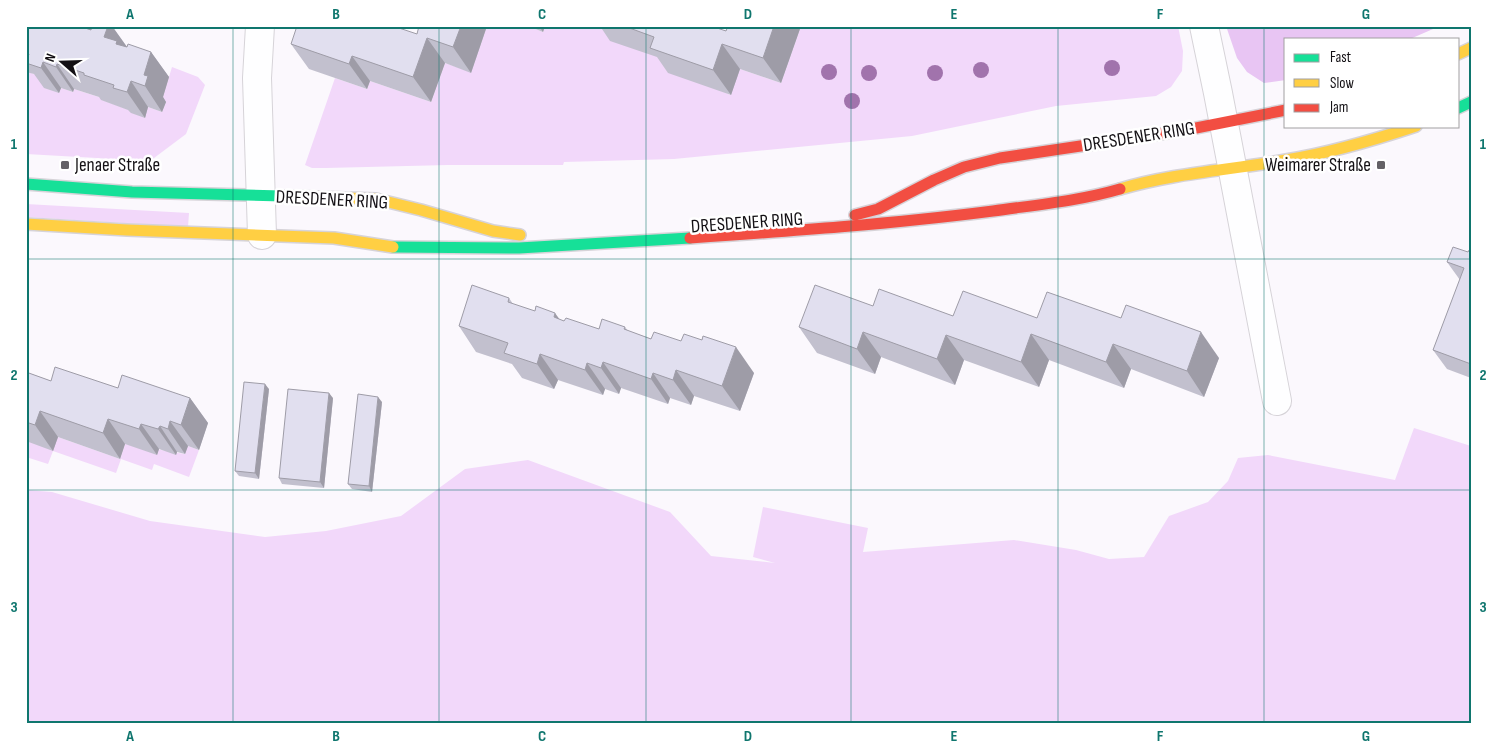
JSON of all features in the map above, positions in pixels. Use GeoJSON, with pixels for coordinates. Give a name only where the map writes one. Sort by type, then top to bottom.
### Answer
{"type":"FeatureCollection","features":[{"type":"Feature","properties":{"kind":"street"},"geometry":{"type":"LineString","coordinates":[[260,26],[257,78],[261,196]]}},
{"type":"Feature","properties":{"kind":"street"},"geometry":{"type":"LineString","coordinates":[[1204,26],[1277,401]]}},
{"type":"Feature","properties":{"kind":"street","name":"DRESDENER RING"},"geometry":{"type":"LineString","coordinates":[[564,234],[698,227],[855,215],[878,209],[964,167],[991,160],[1224,123],[1284,110]]}},
{"type":"Feature","properties":{"kind":"street","name":"DRESDENER RING"},"geometry":{"type":"LineString","coordinates":[[26,224],[334,238],[395,248],[519,248],[642,242],[945,217],[1100,195],[1152,180],[1187,173],[1287,160],[1332,151],[1410,128]]}},
{"type":"Feature","properties":{"kind":"street","name":"DRESDENER RING"},"geometry":{"type":"LineString","coordinates":[[26,184],[132,192],[376,199],[406,205],[503,234],[527,235]]}},
{"type":"Feature","properties":{"kind":"street","name":"DRESDENER RING"},"geometry":{"type":"LineString","coordinates":[[261,196],[262,235]]}},
{"type":"Feature","properties":{"kind":"shaded area"},"geometry":{"type":"Polygon","coordinates":[[[487,26],[528,26],[543,32],[545,26],[615,26],[672,62],[730,95],[740,69],[781,83],[801,26],[1178,26],[1183,51],[1182,71],[1171,87],[1156,96],[1056,106],[912,136],[674,159],[564,162],[563,165],[312,168],[305,165],[335,78],[367,89],[370,81],[431,102],[445,63],[471,72],[487,26]]]}},
{"type":"Feature","properties":{"kind":"shaded area"},"geometry":{"type":"Polygon","coordinates":[[[1226,26],[1440,26],[1412,38],[1284,38],[1284,80],[1264,83],[1247,72],[1237,58],[1226,26]]]}},
{"type":"Feature","properties":{"kind":"shaded area"},"geometry":{"type":"Polygon","coordinates":[[[172,67],[198,77],[205,85],[186,134],[150,161],[26,154],[26,71],[47,79],[59,93],[61,88],[73,92],[74,89],[102,98],[102,100],[132,111],[148,107],[162,112],[166,102],[162,100],[172,67]]]}},
{"type":"Feature","properties":{"kind":"shaded area"},"geometry":{"type":"Polygon","coordinates":[[[26,204],[189,213],[188,227],[26,217],[26,204]]]}},
{"type":"Feature","properties":{"kind":"shaded area"},"geometry":{"type":"Polygon","coordinates":[[[1414,428],[1471,446],[1471,723],[26,723],[26,490],[52,492],[150,521],[265,537],[326,531],[401,516],[465,469],[528,460],[670,512],[711,556],[775,563],[753,557],[763,507],[868,528],[863,552],[1014,540],[1076,550],[1109,559],[1144,557],[1169,516],[1208,502],[1228,481],[1238,458],[1268,455],[1395,480],[1414,428]]]}},
{"type":"Feature","properties":{"kind":"shaded area"},"geometry":{"type":"Polygon","coordinates":[[[58,437],[120,459],[125,444],[185,454],[188,446],[199,450],[189,477],[154,464],[152,470],[121,459],[116,473],[53,451],[48,464],[26,457],[26,441],[58,437]]]}},
{"type":"Feature","properties":{"kind":"building"},"geometry":{"type":"Polygon","coordinates":[[[26,26],[79,26],[91,30],[92,26],[108,26],[104,37],[117,41],[116,44],[127,47],[128,44],[151,52],[144,75],[148,76],[145,86],[131,81],[127,92],[113,88],[114,85],[84,75],[84,73],[57,64],[56,67],[43,62],[41,68],[26,63],[29,54],[26,53],[26,26]]]}},
{"type":"Feature","properties":{"kind":"building"},"geometry":{"type":"Polygon","coordinates":[[[297,26],[393,26],[417,34],[419,26],[461,26],[453,47],[427,38],[413,77],[352,56],[349,64],[291,44],[297,26]]]}},
{"type":"Feature","properties":{"kind":"building"},"geometry":{"type":"Polygon","coordinates":[[[624,26],[711,26],[726,31],[728,26],[774,26],[763,58],[722,44],[713,70],[650,48],[654,37],[624,26]]]}},
{"type":"Feature","properties":{"kind":"building"},"geometry":{"type":"Polygon","coordinates":[[[1453,247],[1468,252],[1471,247],[1471,364],[1433,350],[1464,268],[1447,262],[1453,247]]]}},
{"type":"Feature","properties":{"kind":"building"},"geometry":{"type":"Polygon","coordinates":[[[472,285],[509,298],[508,302],[535,311],[536,306],[555,313],[554,317],[564,321],[566,318],[599,329],[602,319],[651,339],[654,332],[681,341],[684,334],[702,340],[703,336],[736,347],[722,386],[676,370],[673,380],[653,373],[651,379],[603,362],[601,368],[587,363],[585,370],[540,354],[537,364],[504,353],[508,343],[459,326],[472,285]]]}},
{"type":"Feature","properties":{"kind":"building"},"geometry":{"type":"Polygon","coordinates":[[[815,285],[873,306],[879,289],[953,316],[963,291],[1037,318],[1047,292],[1121,318],[1126,305],[1201,332],[1187,371],[1113,344],[1106,362],[1031,334],[1021,362],[946,335],[937,359],[863,332],[857,349],[799,327],[815,285]]]}},
{"type":"Feature","properties":{"kind":"building"},"geometry":{"type":"Polygon","coordinates":[[[55,367],[118,388],[122,375],[190,398],[181,425],[170,421],[168,429],[160,426],[158,429],[141,424],[139,429],[108,419],[103,433],[40,411],[35,425],[26,422],[26,372],[51,381],[55,367]]]}},
{"type":"Feature","properties":{"kind":"building"},"geometry":{"type":"Polygon","coordinates":[[[244,382],[265,384],[255,473],[235,471],[244,382]]]}},
{"type":"Feature","properties":{"kind":"building"},"geometry":{"type":"Polygon","coordinates":[[[288,389],[329,393],[320,482],[279,478],[288,389]]]}},
{"type":"Feature","properties":{"kind":"building"},"geometry":{"type":"Polygon","coordinates":[[[358,394],[378,397],[369,486],[348,484],[358,394]]]}},
{"type":"Feature","properties":{"kind":"traffic: fast"},"geometry":{"type":"LineString","coordinates":[[1460,107],[1471,102]]}},
{"type":"Feature","properties":{"kind":"traffic: fast"},"geometry":{"type":"LineString","coordinates":[[26,184],[132,192],[282,196]]}},
{"type":"Feature","properties":{"kind":"traffic: fast"},"geometry":{"type":"LineString","coordinates":[[393,247],[519,248],[690,238]]}},
{"type":"Feature","properties":{"kind":"traffic: slow"},"geometry":{"type":"LineString","coordinates":[[1460,53],[1471,48]]}},
{"type":"Feature","properties":{"kind":"traffic: slow"},"geometry":{"type":"LineString","coordinates":[[1120,189],[1181,175],[1319,154],[1410,128]]}},
{"type":"Feature","properties":{"kind":"traffic: slow"},"geometry":{"type":"LineString","coordinates":[[282,196],[376,199],[493,231],[520,235]]}},
{"type":"Feature","properties":{"kind":"traffic: slow"},"geometry":{"type":"LineString","coordinates":[[26,224],[334,238],[393,247]]}},
{"type":"Feature","properties":{"kind":"traffic: jam"},"geometry":{"type":"LineString","coordinates":[[855,215],[878,209],[964,167],[1000,158],[1181,131],[1284,110]]}},
{"type":"Feature","properties":{"kind":"traffic: jam"},"geometry":{"type":"LineString","coordinates":[[690,238],[841,227],[955,216],[1089,197],[1120,189]]}},
{"type":"Feature","properties":{"kind":"place","name":"Jenaer Straße"},"geometry":{"type":"Point","coordinates":[65,165]}},
{"type":"Feature","properties":{"kind":"place","name":"Weimarer Straße"},"geometry":{"type":"Point","coordinates":[1381,165]}}]}
